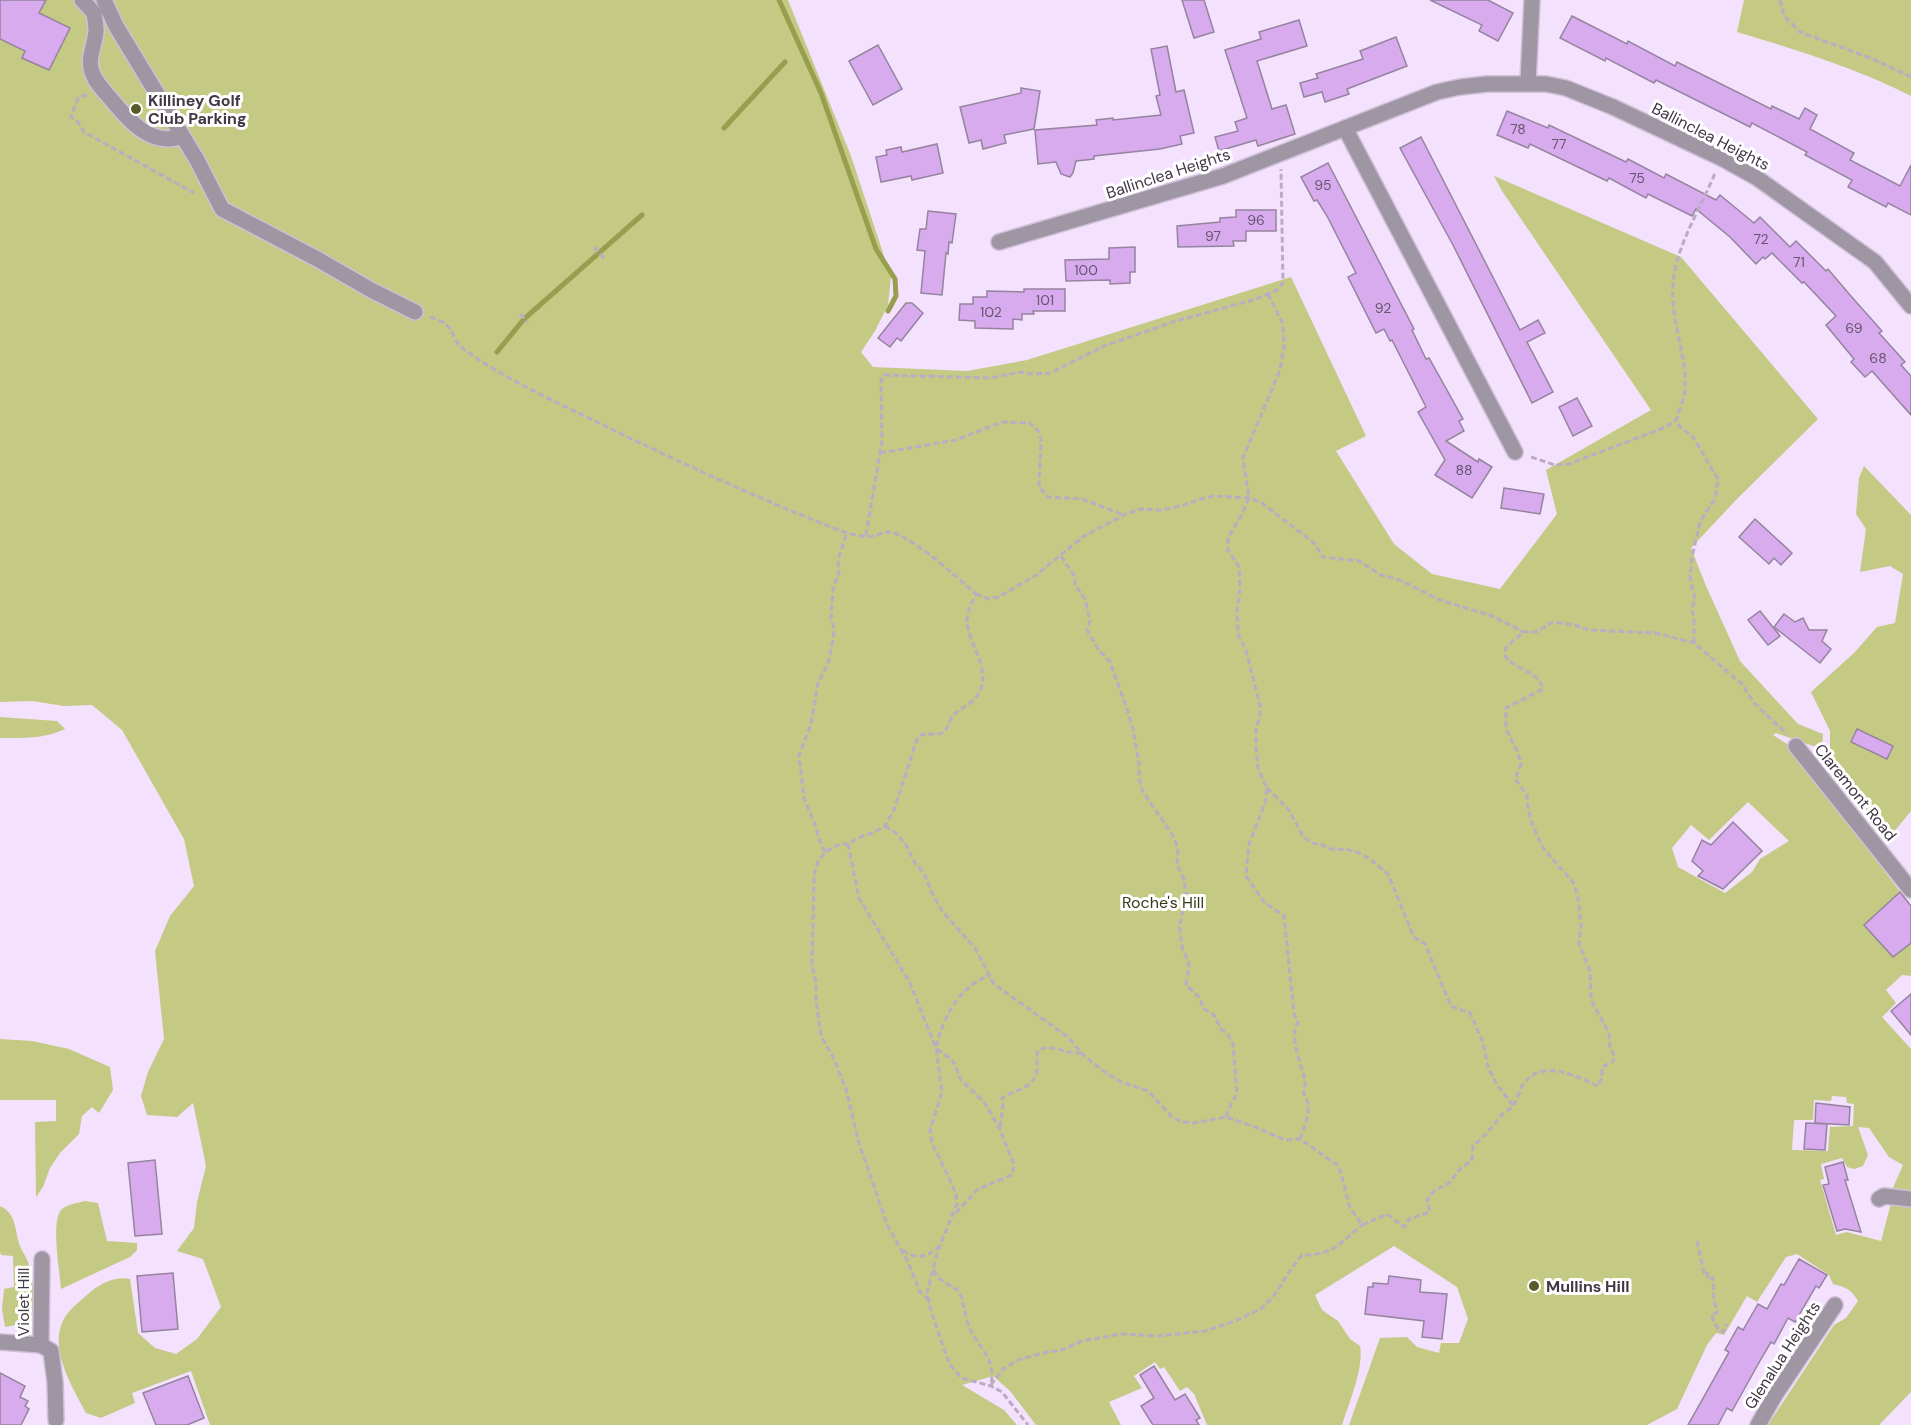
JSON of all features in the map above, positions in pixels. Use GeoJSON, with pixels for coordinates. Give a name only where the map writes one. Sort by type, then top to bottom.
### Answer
{"type":"FeatureCollection","features":[{"type":"Feature","properties":{"kind":"street"},"geometry":{"type":"LineString","coordinates":[[104,0],[116,26],[183,136],[222,209],[415,312]]}},
{"type":"Feature","properties":{"kind":"street"},"geometry":{"type":"LineString","coordinates":[[1528,83],[1532,0]]}},
{"type":"Feature","properties":{"kind":"street"},"geometry":{"type":"LineString","coordinates":[[88,2],[94,13],[96,32],[90,53],[92,72],[103,90],[127,118],[144,132],[162,139],[173,140],[183,136]]}},
{"type":"Feature","properties":{"kind":"street","name":"Ballinclea Heights"},"geometry":{"type":"LineString","coordinates":[[999,242],[1223,176],[1437,92],[1478,85],[1528,83],[1566,88],[1613,107],[1721,158],[1757,178],[1875,262],[1911,306]]}},
{"type":"Feature","properties":{"kind":"street"},"geometry":{"type":"LineString","coordinates":[[1345,128],[1515,452]]}},
{"type":"Feature","properties":{"kind":"street","name":"Claremont Road"},"geometry":{"type":"LineString","coordinates":[[1796,746],[1911,890]]}},
{"type":"Feature","properties":{"kind":"street"},"geometry":{"type":"LineString","coordinates":[[1879,1199],[1884,1196],[1911,1199]]}},
{"type":"Feature","properties":{"kind":"street","name":"Violet Hill"},"geometry":{"type":"LineString","coordinates":[[41,1345],[42,1259]]}},
{"type":"Feature","properties":{"kind":"street","name":"Glenalua Heights"},"geometry":{"type":"LineString","coordinates":[[1758,1425],[1775,1395],[1836,1305]]}},
{"type":"Feature","properties":{"kind":"street","name":"Violet Hill"},"geometry":{"type":"LineString","coordinates":[[0,1342],[41,1345],[51,1351],[56,1420]]}},
{"type":"Feature","properties":{"kind":"path"},"geometry":{"type":"LineString","coordinates":[[1780,0],[1784,16],[1800,32],[1873,59],[1911,77]]}},
{"type":"Feature","properties":{"kind":"path"},"geometry":{"type":"LineString","coordinates":[[103,90],[78,98],[71,117],[84,132],[222,209]]}},
{"type":"Feature","properties":{"kind":"path"},"geometry":{"type":"LineString","coordinates":[[866,535],[880,453],[881,380],[884,375],[990,378],[1020,372],[1050,373],[1104,346],[1277,290],[1284,283],[1280,153]]}},
{"type":"Feature","properties":{"kind":"path"},"geometry":{"type":"LineString","coordinates":[[1515,452],[1555,465],[1569,464],[1665,427],[1676,420],[1685,391],[1681,342],[1674,315],[1673,284],[1678,256],[1721,158]]}},
{"type":"Feature","properties":{"kind":"path"},"geometry":{"type":"LineString","coordinates":[[594,247],[604,258]]}},
{"type":"Feature","properties":{"kind":"path"},"geometry":{"type":"LineString","coordinates":[[1268,294],[1283,324],[1284,346],[1280,370],[1243,458],[1249,498],[1228,538],[1228,550],[1239,567],[1238,634],[1246,650],[1261,710],[1256,730],[1258,768],[1267,788],[1288,809],[1303,836],[1311,843],[1334,850],[1345,849],[1356,852],[1370,859],[1388,874],[1414,937],[1425,944],[1451,1006],[1470,1013],[1484,1042],[1488,1067],[1497,1085],[1513,1105]]}},
{"type":"Feature","properties":{"kind":"path"},"geometry":{"type":"LineString","coordinates":[[415,312],[444,321],[450,326],[455,338],[463,348],[527,388],[747,493],[833,528],[873,536],[888,532],[902,536],[976,594],[989,599],[998,597],[1035,576],[1084,536],[1140,508],[1161,510],[1214,496],[1249,498],[1261,502],[1314,543],[1323,557],[1359,561],[1381,574],[1400,580],[1440,600],[1492,616],[1524,632],[1536,632],[1553,622],[1575,625],[1589,630],[1656,633],[1694,643],[1742,684],[1754,703],[1796,746]]}},
{"type":"Feature","properties":{"kind":"path"},"geometry":{"type":"LineString","coordinates":[[520,315],[528,322]]}},
{"type":"Feature","properties":{"kind":"path"},"geometry":{"type":"LineString","coordinates":[[1676,420],[1680,427],[1693,437],[1718,479],[1716,500],[1700,522],[1692,557],[1690,578],[1695,599],[1692,608],[1694,643]]}},
{"type":"Feature","properties":{"kind":"path"},"geometry":{"type":"LineString","coordinates":[[880,453],[956,440],[1002,422],[1030,423],[1039,432],[1041,440],[1040,487],[1048,497],[1082,500],[1124,515]]}},
{"type":"Feature","properties":{"kind":"path"},"geometry":{"type":"LineString","coordinates":[[825,852],[804,798],[799,756],[811,724],[818,683],[828,664],[834,629],[831,618],[833,590],[839,572],[838,560],[847,532]]}},
{"type":"Feature","properties":{"kind":"path"},"geometry":{"type":"LineString","coordinates":[[1061,556],[1075,577],[1076,585],[1085,599],[1090,621],[1087,630],[1098,649],[1110,662],[1127,709],[1133,729],[1139,763],[1139,779],[1143,792],[1172,834],[1178,848],[1178,866],[1184,879],[1186,898],[1179,927],[1189,969],[1186,985],[1200,998],[1203,1008],[1214,1015],[1221,1029],[1233,1044],[1237,1094],[1226,1118]]}},
{"type":"Feature","properties":{"kind":"path"},"geometry":{"type":"LineString","coordinates":[[928,1299],[920,1292],[914,1275],[888,1227],[865,1161],[840,1072],[821,1036],[812,949],[814,875],[818,862],[825,852],[840,844],[848,844],[885,826],[894,810],[917,739],[924,733],[945,731],[950,719],[973,701],[982,686],[981,666],[967,621],[968,612],[976,594]]}},
{"type":"Feature","properties":{"kind":"path"},"geometry":{"type":"LineString","coordinates":[[991,1386],[1003,1370],[1018,1359],[1062,1350],[1082,1341],[1121,1334],[1157,1336],[1205,1331],[1235,1321],[1262,1308],[1273,1297],[1302,1255],[1317,1255],[1333,1251],[1362,1225],[1387,1214],[1404,1227],[1409,1219],[1430,1212],[1426,1200],[1435,1190],[1448,1184],[1461,1168],[1472,1160],[1473,1146],[1513,1105],[1525,1082],[1538,1072],[1554,1070],[1571,1074],[1598,1086],[1602,1078],[1602,1067],[1612,1062],[1614,1057],[1610,1048],[1609,1034],[1591,1000],[1590,971],[1579,944],[1581,925],[1578,897],[1573,882],[1543,848],[1533,826],[1527,795],[1515,779],[1521,764],[1518,753],[1506,729],[1506,708],[1543,689],[1535,675],[1524,672],[1510,663],[1505,656],[1506,647],[1524,632]]}},
{"type":"Feature","properties":{"kind":"path"},"geometry":{"type":"LineString","coordinates":[[1267,788],[1249,844],[1246,876],[1263,901],[1284,916],[1287,929],[1290,983],[1294,1013],[1298,1022],[1294,1028],[1294,1037],[1300,1069],[1306,1083],[1304,1093],[1308,1102],[1300,1139]]}},
{"type":"Feature","properties":{"kind":"path"},"geometry":{"type":"LineString","coordinates":[[885,826],[896,833],[906,845],[915,863],[924,873],[942,911],[975,948],[994,984],[1069,1038],[1081,1053],[1103,1071],[1121,1082],[1148,1091],[1172,1117],[1182,1122],[1194,1123],[1226,1118],[1255,1126],[1285,1140],[1300,1139],[1339,1166],[1350,1208],[1362,1225]]}},
{"type":"Feature","properties":{"kind":"path"},"geometry":{"type":"LineString","coordinates":[[848,844],[859,898],[910,983],[936,1048],[942,1092],[930,1130],[932,1143],[956,1194],[957,1204],[940,1245],[927,1293],[931,1311],[949,1363],[961,1378],[991,1386],[1002,1392],[1028,1425]]}},
{"type":"Feature","properties":{"kind":"path"},"geometry":{"type":"LineString","coordinates":[[936,1048],[939,1033],[951,1008],[978,980],[990,976]]}},
{"type":"Feature","properties":{"kind":"path"},"geometry":{"type":"LineString","coordinates":[[999,1127],[1004,1105],[1002,1098],[1026,1087],[1035,1079],[1038,1050],[1051,1047],[1073,1054],[1081,1053]]}},
{"type":"Feature","properties":{"kind":"path"},"geometry":{"type":"LineString","coordinates":[[936,1048],[953,1061],[961,1080],[984,1102],[999,1127],[1014,1165],[1012,1175],[978,1189],[952,1216]]}},
{"type":"Feature","properties":{"kind":"path"},"geometry":{"type":"LineString","coordinates":[[1697,1240],[1704,1273],[1707,1272],[1708,1279],[1713,1278],[1714,1302],[1717,1312],[1711,1315],[1718,1329],[1723,1332],[1727,1324]]}},
{"type":"Feature","properties":{"kind":"path"},"geometry":{"type":"LineString","coordinates":[[899,1247],[910,1255],[920,1258],[931,1253],[940,1245]]}},
{"type":"Feature","properties":{"kind":"path"},"geometry":{"type":"LineString","coordinates":[[934,1269],[939,1280],[956,1288],[960,1293],[970,1329],[992,1366],[991,1386]]}},
{"type":"Feature","properties":{"kind":"green space","name":"Roche's Hill"},"geometry":{"type":"Polygon","coordinates":[[[0,0],[788,0],[851,156],[891,277],[888,305],[861,352],[873,367],[967,371],[1027,360],[1291,277],[1366,436],[1336,451],[1394,544],[1432,574],[1500,589],[1557,514],[1546,470],[1651,410],[1494,176],[1681,257],[1818,419],[1691,548],[1740,661],[1798,724],[1823,734],[1822,749],[1776,733],[1773,735],[1787,744],[1911,906],[1911,976],[1902,975],[1886,990],[1896,1003],[1882,1017],[1911,1049],[1911,1192],[1892,1190],[1903,1165],[1889,1157],[1869,1128],[1858,1127],[1868,1155],[1863,1166],[1854,1169],[1847,1167],[1842,1158],[1821,1164],[1824,1179],[1820,1180],[1836,1235],[1847,1232],[1881,1241],[1891,1203],[1911,1204],[1911,1392],[1879,1425],[1768,1425],[1834,1325],[1846,1318],[1858,1301],[1851,1292],[1833,1284],[1829,1275],[1797,1254],[1786,1257],[1757,1302],[1747,1296],[1724,1335],[1716,1333],[1707,1345],[1677,1409],[1647,1425],[1349,1425],[1380,1338],[1407,1337],[1417,1347],[1439,1353],[1441,1343],[1459,1343],[1468,1319],[1457,1287],[1394,1246],[1315,1295],[1322,1310],[1338,1321],[1350,1339],[1360,1346],[1358,1375],[1342,1425],[1207,1425],[1194,1394],[1187,1387],[1180,1391],[1164,1367],[1160,1369],[1155,1362],[1134,1376],[1142,1388],[1109,1402],[1121,1425],[1036,1425],[1010,1391],[993,1376],[962,1385],[1004,1410],[1017,1425],[210,1425],[191,1371],[132,1393],[135,1403],[101,1418],[86,1413],[68,1379],[59,1341],[60,1329],[65,1317],[93,1290],[113,1280],[130,1279],[138,1333],[155,1348],[176,1354],[197,1339],[221,1307],[203,1259],[177,1251],[194,1228],[197,1202],[206,1166],[193,1103],[177,1117],[147,1115],[141,1096],[148,1072],[164,1039],[155,951],[170,916],[194,886],[184,839],[122,730],[92,705],[64,706],[32,701],[0,702],[0,0]],[[1748,802],[1709,840],[1691,825],[1672,848],[1678,867],[1725,893],[1752,872],[1760,859],[1789,841],[1748,802]],[[1832,1096],[1831,1101],[1814,1100],[1813,1120],[1794,1120],[1792,1150],[1828,1151],[1830,1127],[1853,1126],[1854,1104],[1847,1103],[1846,1097],[1832,1096]]]}},
{"type":"Feature","properties":{"kind":"green space"},"geometry":{"type":"Polygon","coordinates":[[[1744,0],[1911,0],[1911,96],[1848,68],[1737,32],[1744,0]]]}},
{"type":"Feature","properties":{"kind":"green space"},"geometry":{"type":"Polygon","coordinates":[[[1864,466],[1911,515],[1911,811],[1889,838],[1830,765],[1830,731],[1811,692],[1854,653],[1877,627],[1895,623],[1903,574],[1890,566],[1860,572],[1866,529],[1856,514],[1859,478],[1864,466]]]}},
{"type":"Feature","properties":{"kind":"green space"},"geometry":{"type":"Polygon","coordinates":[[[0,717],[57,721],[65,729],[41,736],[0,738],[0,717]]]}},
{"type":"Feature","properties":{"kind":"green space"},"geometry":{"type":"Polygon","coordinates":[[[0,1039],[32,1041],[69,1049],[110,1067],[113,1090],[99,1113],[92,1107],[82,1116],[79,1134],[60,1153],[36,1197],[35,1122],[56,1121],[56,1100],[0,1100],[0,1039]]]}},
{"type":"Feature","properties":{"kind":"green space"},"geometry":{"type":"Polygon","coordinates":[[[85,1201],[98,1203],[107,1241],[137,1243],[137,1250],[130,1257],[61,1289],[56,1234],[58,1215],[64,1207],[85,1201]]]}},
{"type":"Feature","properties":{"kind":"green space"},"geometry":{"type":"Polygon","coordinates":[[[0,1206],[9,1213],[14,1223],[32,1276],[33,1292],[31,1322],[5,1327],[2,1309],[4,1289],[14,1287],[13,1256],[1,1255],[0,1206]]]}},
{"type":"Feature","properties":{"kind":"building"},"geometry":{"type":"Polygon","coordinates":[[[0,0],[46,0],[39,13],[70,28],[49,70],[22,58],[25,51],[0,39],[0,0]]]}},
{"type":"Feature","properties":{"kind":"building"},"geometry":{"type":"Polygon","coordinates":[[[1182,0],[1204,0],[1214,32],[1194,38],[1182,0]]]}},
{"type":"Feature","properties":{"kind":"building"},"geometry":{"type":"Polygon","coordinates":[[[1430,0],[1488,0],[1513,13],[1498,41],[1479,31],[1482,25],[1430,0]]]}},
{"type":"Feature","properties":{"kind":"building"},"geometry":{"type":"Polygon","coordinates":[[[1572,16],[1627,44],[1628,41],[1675,66],[1677,62],[1771,109],[1772,106],[1799,119],[1805,108],[1817,115],[1810,129],[1854,153],[1850,160],[1900,186],[1911,165],[1911,215],[1888,203],[1886,207],[1848,187],[1852,180],[1805,155],[1807,152],[1752,123],[1750,127],[1656,80],[1654,83],[1606,58],[1605,61],[1560,38],[1572,16]]]}},
{"type":"Feature","properties":{"kind":"building"},"geometry":{"type":"Polygon","coordinates":[[[1299,20],[1307,46],[1257,61],[1272,109],[1286,105],[1295,134],[1258,146],[1256,140],[1219,151],[1215,137],[1238,131],[1235,122],[1247,118],[1225,50],[1261,39],[1259,32],[1299,20]]]}},
{"type":"Feature","properties":{"kind":"building"},"geometry":{"type":"Polygon","coordinates":[[[1396,37],[1407,66],[1347,89],[1349,94],[1325,102],[1322,92],[1304,97],[1300,83],[1318,78],[1316,74],[1363,59],[1360,51],[1396,37]]]}},
{"type":"Feature","properties":{"kind":"building"},"geometry":{"type":"Polygon","coordinates":[[[878,45],[902,89],[873,105],[849,61],[878,45]]]}},
{"type":"Feature","properties":{"kind":"building"},"geometry":{"type":"Polygon","coordinates":[[[1167,46],[1176,92],[1184,90],[1194,133],[1180,136],[1182,144],[1160,149],[1094,156],[1094,159],[1076,161],[1070,177],[1061,174],[1056,162],[1038,164],[1035,130],[1097,125],[1096,120],[1161,115],[1156,96],[1160,95],[1151,49],[1167,46]]]}},
{"type":"Feature","properties":{"kind":"building"},"geometry":{"type":"Polygon","coordinates":[[[1021,88],[1040,91],[1034,129],[1004,135],[1006,143],[983,149],[981,140],[969,143],[960,107],[1021,93],[1021,88]]]}},
{"type":"Feature","properties":{"kind":"building"},"geometry":{"type":"Polygon","coordinates":[[[1507,111],[1548,128],[1549,125],[1626,162],[1628,159],[1664,178],[1666,174],[1716,200],[1720,195],[1754,223],[1760,217],[1790,247],[1796,241],[1826,271],[1828,269],[1882,331],[1879,333],[1905,362],[1901,365],[1911,376],[1911,415],[1872,371],[1865,377],[1851,362],[1854,359],[1826,325],[1836,316],[1772,253],[1765,259],[1763,257],[1756,264],[1730,237],[1696,209],[1692,216],[1648,194],[1646,198],[1609,178],[1607,181],[1530,144],[1528,148],[1497,135],[1507,111]]]}},
{"type":"Feature","properties":{"kind":"building"},"geometry":{"type":"Polygon","coordinates":[[[1421,137],[1520,330],[1538,320],[1545,333],[1527,342],[1553,392],[1532,403],[1453,245],[1400,148],[1421,137]]]}},
{"type":"Feature","properties":{"kind":"building"},"geometry":{"type":"Polygon","coordinates":[[[937,144],[943,173],[912,180],[911,176],[881,182],[876,157],[887,155],[886,150],[901,147],[902,152],[937,144]]]}},
{"type":"Feature","properties":{"kind":"building"},"geometry":{"type":"Polygon","coordinates":[[[1328,163],[1414,329],[1412,330],[1426,359],[1429,358],[1463,419],[1459,421],[1464,431],[1446,441],[1478,462],[1479,459],[1492,467],[1472,498],[1435,475],[1445,460],[1418,412],[1426,407],[1392,340],[1390,341],[1384,329],[1376,333],[1348,277],[1356,273],[1327,216],[1317,200],[1314,201],[1301,177],[1328,163]]]}},
{"type":"Feature","properties":{"kind":"building"},"geometry":{"type":"Polygon","coordinates":[[[1236,210],[1276,210],[1276,231],[1246,231],[1246,241],[1233,241],[1234,246],[1178,247],[1177,226],[1220,222],[1220,218],[1236,217],[1236,210]]]}},
{"type":"Feature","properties":{"kind":"building"},"geometry":{"type":"Polygon","coordinates":[[[928,211],[956,214],[952,243],[949,242],[948,254],[946,253],[942,295],[921,293],[925,251],[917,250],[920,229],[926,229],[928,211]]]}},
{"type":"Feature","properties":{"kind":"building"},"geometry":{"type":"Polygon","coordinates":[[[1135,247],[1135,272],[1130,272],[1130,283],[1110,284],[1110,280],[1066,281],[1065,260],[1109,259],[1109,248],[1135,247]]]}},
{"type":"Feature","properties":{"kind":"building"},"geometry":{"type":"Polygon","coordinates":[[[1024,289],[1065,289],[1065,311],[1033,311],[1034,314],[1022,314],[1022,320],[1013,319],[1013,329],[975,328],[975,321],[959,320],[960,304],[973,304],[973,297],[987,297],[987,291],[1024,292],[1024,289]]]}},
{"type":"Feature","properties":{"kind":"building"},"geometry":{"type":"Polygon","coordinates":[[[906,303],[912,303],[923,313],[901,341],[897,338],[890,347],[878,338],[906,303]]]}},
{"type":"Feature","properties":{"kind":"building"},"geometry":{"type":"Polygon","coordinates":[[[1577,398],[1592,426],[1573,436],[1559,407],[1577,398]]]}},
{"type":"Feature","properties":{"kind":"building"},"geometry":{"type":"Polygon","coordinates":[[[1504,488],[1544,494],[1540,514],[1501,508],[1504,488]]]}},
{"type":"Feature","properties":{"kind":"building"},"geometry":{"type":"Polygon","coordinates":[[[1755,519],[1792,553],[1781,565],[1774,558],[1769,564],[1739,537],[1755,519]]]}},
{"type":"Feature","properties":{"kind":"building"},"geometry":{"type":"Polygon","coordinates":[[[1760,611],[1780,636],[1768,645],[1748,620],[1760,611]]]}},
{"type":"Feature","properties":{"kind":"building"},"geometry":{"type":"Polygon","coordinates":[[[1784,614],[1795,622],[1803,618],[1809,630],[1827,630],[1822,641],[1831,649],[1820,663],[1774,627],[1784,614]]]}},
{"type":"Feature","properties":{"kind":"building"},"geometry":{"type":"Polygon","coordinates":[[[1857,729],[1893,746],[1887,759],[1851,742],[1857,729]]]}},
{"type":"Feature","properties":{"kind":"building"},"geometry":{"type":"Polygon","coordinates":[[[1733,822],[1762,851],[1723,889],[1698,876],[1703,871],[1692,861],[1702,840],[1711,845],[1733,822]]]}},
{"type":"Feature","properties":{"kind":"building"},"geometry":{"type":"Polygon","coordinates":[[[1900,892],[1911,906],[1911,943],[1893,957],[1864,925],[1900,892]]]}},
{"type":"Feature","properties":{"kind":"building"},"geometry":{"type":"Polygon","coordinates":[[[1911,994],[1911,1035],[1891,1011],[1911,994]]]}},
{"type":"Feature","properties":{"kind":"building"},"geometry":{"type":"Polygon","coordinates":[[[1816,1103],[1850,1107],[1849,1125],[1815,1123],[1816,1103]]]}},
{"type":"Feature","properties":{"kind":"building"},"geometry":{"type":"Polygon","coordinates":[[[1806,1123],[1827,1124],[1825,1150],[1804,1149],[1806,1123]]]}},
{"type":"Feature","properties":{"kind":"building"},"geometry":{"type":"Polygon","coordinates":[[[155,1160],[162,1234],[135,1236],[128,1163],[155,1160]]]}},
{"type":"Feature","properties":{"kind":"building"},"geometry":{"type":"Polygon","coordinates":[[[1843,1162],[1848,1180],[1845,1180],[1861,1232],[1845,1229],[1837,1231],[1823,1185],[1829,1184],[1825,1167],[1843,1162]]]}},
{"type":"Feature","properties":{"kind":"building"},"geometry":{"type":"Polygon","coordinates":[[[1799,1259],[1827,1275],[1819,1288],[1816,1286],[1795,1322],[1788,1318],[1774,1344],[1771,1342],[1732,1411],[1727,1408],[1718,1425],[1688,1425],[1729,1352],[1725,1350],[1738,1327],[1743,1330],[1758,1304],[1767,1309],[1799,1259]]]}},
{"type":"Feature","properties":{"kind":"building"},"geometry":{"type":"Polygon","coordinates":[[[173,1273],[178,1329],[142,1332],[137,1276],[173,1273]]]}},
{"type":"Feature","properties":{"kind":"building"},"geometry":{"type":"Polygon","coordinates":[[[1389,1276],[1421,1280],[1420,1292],[1447,1294],[1442,1339],[1422,1337],[1424,1321],[1365,1314],[1368,1287],[1373,1287],[1373,1283],[1388,1284],[1389,1276]]]}},
{"type":"Feature","properties":{"kind":"building"},"geometry":{"type":"Polygon","coordinates":[[[1154,1366],[1175,1400],[1185,1394],[1200,1418],[1196,1420],[1199,1425],[1153,1425],[1141,1406],[1154,1398],[1140,1375],[1154,1366]]]}},
{"type":"Feature","properties":{"kind":"building"},"geometry":{"type":"Polygon","coordinates":[[[0,1373],[25,1386],[20,1397],[28,1401],[25,1406],[29,1409],[21,1425],[0,1425],[0,1373]]]}},
{"type":"Feature","properties":{"kind":"building"},"geometry":{"type":"Polygon","coordinates":[[[188,1376],[204,1418],[187,1425],[156,1425],[143,1393],[188,1376]]]}},
{"type":"Feature","properties":{"kind":"waterway"},"geometry":{"type":"LineString","coordinates":[[779,0],[821,93],[876,249],[895,279],[896,296],[888,311]]}},
{"type":"Feature","properties":{"kind":"waterway"},"geometry":{"type":"LineString","coordinates":[[724,128],[785,62]]}},
{"type":"Feature","properties":{"kind":"waterway"},"geometry":{"type":"LineString","coordinates":[[497,352],[524,319],[642,215]]}},
{"type":"Feature","properties":{"kind":"place","name":"Killiney Golf Club Parking"},"geometry":{"type":"Point","coordinates":[136,109]}},
{"type":"Feature","properties":{"kind":"place","name":"Mullins Hill"},"geometry":{"type":"Point","coordinates":[1534,1286]}}]}
